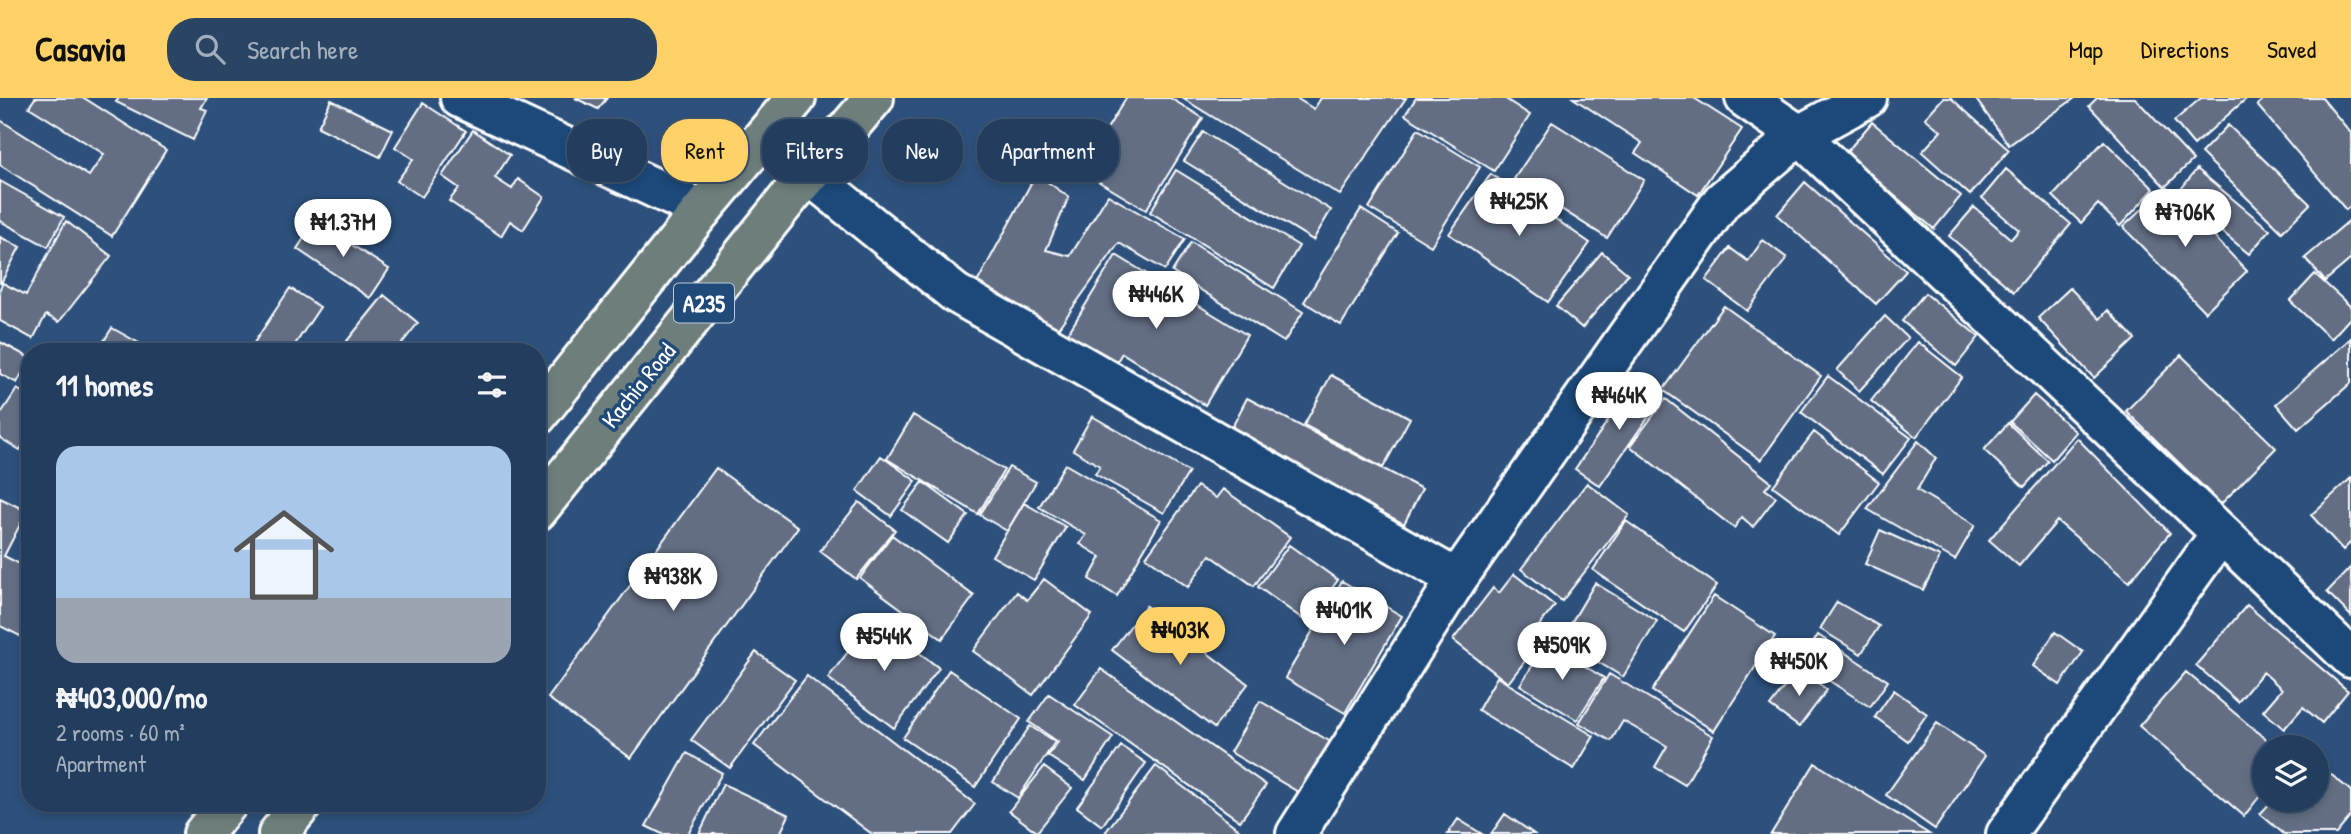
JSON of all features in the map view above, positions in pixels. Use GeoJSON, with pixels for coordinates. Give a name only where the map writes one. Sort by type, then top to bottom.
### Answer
{"type":"FeatureCollection","features":[{"type":"Feature","properties":{"kind":"highway","name":"A235"},"geometry":{"type":"LineString","coordinates":[[546,405],[702,210],[796,98]]}},
{"type":"Feature","properties":{"kind":"highway","name":"Kachia Road"},"geometry":{"type":"LineString","coordinates":[[856,119],[874,98]]}},
{"type":"Feature","properties":{"kind":"highway","name":"Kachia Road"},"geometry":{"type":"LineString","coordinates":[[546,500],[802,182]]}},
{"type":"Feature","properties":{"kind":"highway"},"geometry":{"type":"LineString","coordinates":[[203,834],[221,812]]}},
{"type":"Feature","properties":{"kind":"highway"},"geometry":{"type":"LineString","coordinates":[[278,834],[296,812]]}},
{"type":"Feature","properties":{"kind":"street"},"geometry":{"type":"LineString","coordinates":[[460,98],[702,210]]}},
{"type":"Feature","properties":{"kind":"street"},"geometry":{"type":"LineString","coordinates":[[1745,98],[1799,135],[2351,658]]}},
{"type":"Feature","properties":{"kind":"street"},"geometry":{"type":"LineString","coordinates":[[1296,834],[1457,579],[1722,201],[1799,135],[1867,98]]}},
{"type":"Feature","properties":{"kind":"street"},"geometry":{"type":"LineString","coordinates":[[818,182],[955,293],[1457,579]]}},
{"type":"Feature","properties":{"kind":"street"},"geometry":{"type":"LineString","coordinates":[[2006,834],[2221,533]]}},
{"type":"Feature","properties":{"kind":"building"},"geometry":{"type":"Polygon","coordinates":[[[35,98],[84,98],[166,150],[112,236],[0,165],[0,120],[89,176],[104,154],[29,107],[35,98]]]}},
{"type":"Feature","properties":{"kind":"building"},"geometry":{"type":"Polygon","coordinates":[[[119,98],[207,98],[201,108],[207,110],[193,140],[116,102],[119,98]]]}},
{"type":"Feature","properties":{"kind":"building"},"geometry":{"type":"Polygon","coordinates":[[[575,98],[607,98],[598,109],[575,98]]]}},
{"type":"Feature","properties":{"kind":"building"},"geometry":{"type":"Polygon","coordinates":[[[1126,98],[1170,98],[1203,118],[1146,210],[1099,182],[1119,182],[1119,119],[1113,119],[1126,98]]]}},
{"type":"Feature","properties":{"kind":"building"},"geometry":{"type":"Polygon","coordinates":[[[1182,98],[1296,98],[1314,109],[1321,98],[1406,98],[1340,195],[1182,98]]]}},
{"type":"Feature","properties":{"kind":"building"},"geometry":{"type":"Polygon","coordinates":[[[1416,98],[1504,98],[1530,115],[1494,171],[1405,115],[1416,98]]]}},
{"type":"Feature","properties":{"kind":"building"},"geometry":{"type":"Polygon","coordinates":[[[1573,98],[1694,98],[1742,129],[1698,195],[1635,153],[1642,143],[1573,98]]]}},
{"type":"Feature","properties":{"kind":"building"},"geometry":{"type":"Polygon","coordinates":[[[1943,98],[1951,98],[2009,150],[1970,195],[1922,152],[1941,131],[1925,118],[1943,98]]]}},
{"type":"Feature","properties":{"kind":"building"},"geometry":{"type":"Polygon","coordinates":[[[1975,98],[2075,98],[2009,145],[1975,98]]]}},
{"type":"Feature","properties":{"kind":"building"},"geometry":{"type":"Polygon","coordinates":[[[2097,98],[2135,98],[2193,160],[2165,187],[2089,106],[2097,98]]]}},
{"type":"Feature","properties":{"kind":"building"},"geometry":{"type":"Polygon","coordinates":[[[2201,98],[2247,98],[2194,145],[2174,121],[2201,98]]]}},
{"type":"Feature","properties":{"kind":"building"},"geometry":{"type":"Polygon","coordinates":[[[2265,98],[2322,98],[2351,133],[2351,205],[2346,210],[2257,105],[2265,98]]]}},
{"type":"Feature","properties":{"kind":"building"},"geometry":{"type":"Polygon","coordinates":[[[331,100],[393,130],[380,157],[318,127],[331,100]]]}},
{"type":"Feature","properties":{"kind":"building"},"geometry":{"type":"Polygon","coordinates":[[[423,103],[466,131],[422,197],[397,181],[413,159],[395,147],[423,103]]]}},
{"type":"Feature","properties":{"kind":"building"},"geometry":{"type":"Polygon","coordinates":[[[1552,122],[1644,180],[1607,238],[1514,179],[1552,122]]]}},
{"type":"Feature","properties":{"kind":"building"},"geometry":{"type":"Polygon","coordinates":[[[1872,122],[1961,196],[1934,229],[1845,154],[1872,122]]]}},
{"type":"Feature","properties":{"kind":"building"},"geometry":{"type":"Polygon","coordinates":[[[2228,125],[2310,204],[2282,232],[2201,153],[2228,125]]]}},
{"type":"Feature","properties":{"kind":"building"},"geometry":{"type":"Polygon","coordinates":[[[1418,129],[1480,167],[1431,246],[1369,208],[1418,129]]]}},
{"type":"Feature","properties":{"kind":"building"},"geometry":{"type":"Polygon","coordinates":[[[473,130],[510,155],[495,178],[512,189],[518,179],[544,197],[523,230],[510,221],[501,236],[449,201],[459,188],[442,176],[473,130]]]}},
{"type":"Feature","properties":{"kind":"building"},"geometry":{"type":"Polygon","coordinates":[[[1203,132],[1331,210],[1313,240],[1184,161],[1203,132]]]}},
{"type":"Feature","properties":{"kind":"building"},"geometry":{"type":"Polygon","coordinates":[[[2104,141],[2154,189],[2120,226],[2098,204],[2081,223],[2053,196],[2104,141]]]}},
{"type":"Feature","properties":{"kind":"building"},"geometry":{"type":"Polygon","coordinates":[[[2006,169],[2071,224],[2014,292],[1949,236],[1974,207],[2011,239],[2019,230],[1982,198],[2006,169]]]}},
{"type":"Feature","properties":{"kind":"building"},"geometry":{"type":"Polygon","coordinates":[[[2197,169],[2270,230],[2249,254],[2177,194],[2197,169]]]}},
{"type":"Feature","properties":{"kind":"building"},"geometry":{"type":"Polygon","coordinates":[[[1176,170],[1299,246],[1274,288],[1150,212],[1176,170]]]}},
{"type":"Feature","properties":{"kind":"building"},"geometry":{"type":"Polygon","coordinates":[[[1491,174],[1590,243],[1548,302],[1449,234],[1491,174]]]}},
{"type":"Feature","properties":{"kind":"building"},"geometry":{"type":"Polygon","coordinates":[[[0,181],[64,217],[48,247],[0,221],[0,181]]]}},
{"type":"Feature","properties":{"kind":"building"},"geometry":{"type":"Polygon","coordinates":[[[1032,182],[1047,182],[1069,197],[1046,250],[1070,256],[1108,195],[1185,239],[1165,270],[1119,243],[1054,334],[973,290],[1032,182]]]}},
{"type":"Feature","properties":{"kind":"building"},"geometry":{"type":"Polygon","coordinates":[[[1805,182],[1906,271],[1876,304],[1777,215],[1805,182]]]}},
{"type":"Feature","properties":{"kind":"building"},"geometry":{"type":"Polygon","coordinates":[[[2166,187],[2247,271],[2205,312],[2123,227],[2166,187]]]}},
{"type":"Feature","properties":{"kind":"building"},"geometry":{"type":"Polygon","coordinates":[[[1361,209],[1398,233],[1341,325],[1304,302],[1361,209]]]}},
{"type":"Feature","properties":{"kind":"building"},"geometry":{"type":"Polygon","coordinates":[[[2351,219],[2351,259],[2325,281],[2305,258],[2351,219]]]}},
{"type":"Feature","properties":{"kind":"building"},"geometry":{"type":"Polygon","coordinates":[[[66,221],[111,256],[59,322],[46,315],[33,339],[0,321],[0,288],[3,283],[26,295],[66,221]]]}},
{"type":"Feature","properties":{"kind":"building"},"geometry":{"type":"Polygon","coordinates":[[[315,221],[389,269],[370,298],[297,249],[315,221]]]}},
{"type":"Feature","properties":{"kind":"building"},"geometry":{"type":"Polygon","coordinates":[[[0,237],[20,247],[1,283],[0,283],[0,237]]]}},
{"type":"Feature","properties":{"kind":"building"},"geometry":{"type":"Polygon","coordinates":[[[1763,240],[1787,258],[1747,311],[1706,280],[1730,248],[1748,261],[1763,240]]]}},
{"type":"Feature","properties":{"kind":"building"},"geometry":{"type":"Polygon","coordinates":[[[1191,242],[1303,312],[1284,342],[1172,272],[1191,242]]]}},
{"type":"Feature","properties":{"kind":"building"},"geometry":{"type":"Polygon","coordinates":[[[1602,252],[1628,274],[1582,328],[1556,306],[1602,252]]]}},
{"type":"Feature","properties":{"kind":"building"},"geometry":{"type":"Polygon","coordinates":[[[1116,255],[1247,335],[1205,405],[1122,353],[1116,363],[1098,351],[1093,358],[1064,340],[1116,255]]]}},
{"type":"Feature","properties":{"kind":"building"},"geometry":{"type":"Polygon","coordinates":[[[2315,274],[2351,307],[2351,317],[2331,339],[2290,301],[2315,274]]]}},
{"type":"Feature","properties":{"kind":"building"},"geometry":{"type":"Polygon","coordinates":[[[290,288],[320,307],[296,343],[254,343],[290,288]]]}},
{"type":"Feature","properties":{"kind":"building"},"geometry":{"type":"Polygon","coordinates":[[[2070,288],[2100,319],[2108,310],[2135,339],[2094,378],[2038,318],[2070,288]]]}},
{"type":"Feature","properties":{"kind":"building"},"geometry":{"type":"Polygon","coordinates":[[[1925,293],[1979,337],[1956,366],[1902,321],[1925,293]]]}},
{"type":"Feature","properties":{"kind":"building"},"geometry":{"type":"Polygon","coordinates":[[[384,295],[418,323],[402,343],[345,343],[384,295]]]}},
{"type":"Feature","properties":{"kind":"building"},"geometry":{"type":"Polygon","coordinates":[[[1724,306],[1821,376],[1761,460],[1663,390],[1724,306]]]}},
{"type":"Feature","properties":{"kind":"building"},"geometry":{"type":"Polygon","coordinates":[[[1885,316],[1908,338],[1859,391],[1837,370],[1885,316]]]}},
{"type":"Feature","properties":{"kind":"building"},"geometry":{"type":"Polygon","coordinates":[[[112,328],[139,343],[103,343],[112,328]]]}},
{"type":"Feature","properties":{"kind":"building"},"geometry":{"type":"Polygon","coordinates":[[[2351,338],[2351,383],[2298,429],[2276,404],[2351,338]]]}},
{"type":"Feature","properties":{"kind":"building"},"geometry":{"type":"Polygon","coordinates":[[[0,342],[21,353],[21,375],[17,383],[0,374],[0,342]]]}},
{"type":"Feature","properties":{"kind":"building"},"geometry":{"type":"Polygon","coordinates":[[[1918,342],[1962,377],[1916,437],[1871,401],[1918,342]]]}},
{"type":"Feature","properties":{"kind":"building"},"geometry":{"type":"Polygon","coordinates":[[[2181,355],[2276,448],[2221,504],[2126,411],[2181,355]]]}},
{"type":"Feature","properties":{"kind":"building"},"geometry":{"type":"Polygon","coordinates":[[[1331,375],[1410,418],[1383,468],[1304,425],[1331,375]]]}},
{"type":"Feature","properties":{"kind":"building"},"geometry":{"type":"Polygon","coordinates":[[[1828,376],[1911,438],[1883,474],[1801,412],[1828,376]]]}},
{"type":"Feature","properties":{"kind":"building"},"geometry":{"type":"Polygon","coordinates":[[[1637,378],[1663,396],[1600,486],[1575,469],[1637,378]]]}},
{"type":"Feature","properties":{"kind":"building"},"geometry":{"type":"Polygon","coordinates":[[[17,389],[21,391],[20,450],[0,438],[0,415],[17,389]]]}},
{"type":"Feature","properties":{"kind":"building"},"geometry":{"type":"Polygon","coordinates":[[[2034,395],[2076,432],[2052,460],[2010,422],[2034,395]]]}},
{"type":"Feature","properties":{"kind":"building"},"geometry":{"type":"Polygon","coordinates":[[[1247,398],[1422,489],[1404,524],[1229,433],[1247,398]]]}},
{"type":"Feature","properties":{"kind":"building"},"geometry":{"type":"Polygon","coordinates":[[[1666,399],[1771,482],[1765,489],[1776,497],[1753,527],[1742,517],[1734,528],[1630,446],[1666,399]]]}},
{"type":"Feature","properties":{"kind":"building"},"geometry":{"type":"Polygon","coordinates":[[[913,415],[1004,470],[978,514],[887,459],[913,415]]]}},
{"type":"Feature","properties":{"kind":"building"},"geometry":{"type":"Polygon","coordinates":[[[1092,416],[1189,472],[1164,513],[1095,474],[1100,466],[1073,450],[1092,416]]]}},
{"type":"Feature","properties":{"kind":"building"},"geometry":{"type":"Polygon","coordinates":[[[2008,423],[2048,461],[2024,487],[1984,450],[2008,423]]]}},
{"type":"Feature","properties":{"kind":"building"},"geometry":{"type":"Polygon","coordinates":[[[1814,432],[1879,482],[1839,535],[1773,486],[1814,432]]]}},
{"type":"Feature","properties":{"kind":"building"},"geometry":{"type":"Polygon","coordinates":[[[2077,438],[2170,533],[2129,582],[2057,521],[2019,566],[1989,540],[2077,438]]]}},
{"type":"Feature","properties":{"kind":"building"},"geometry":{"type":"Polygon","coordinates":[[[1918,441],[1936,458],[1917,490],[1975,525],[1955,560],[1867,509],[1918,441]]]}},
{"type":"Feature","properties":{"kind":"building"},"geometry":{"type":"Polygon","coordinates":[[[881,456],[916,481],[891,516],[857,491],[881,456]]]}},
{"type":"Feature","properties":{"kind":"building"},"geometry":{"type":"Polygon","coordinates":[[[1065,464],[1161,520],[1117,596],[1089,579],[1101,557],[1080,544],[1086,535],[1039,507],[1065,464]]]}},
{"type":"Feature","properties":{"kind":"building"},"geometry":{"type":"Polygon","coordinates":[[[1009,467],[1036,482],[1007,531],[980,515],[1009,467]]]}},
{"type":"Feature","properties":{"kind":"building"},"geometry":{"type":"Polygon","coordinates":[[[716,468],[798,527],[631,758],[548,698],[716,468]]]}},
{"type":"Feature","properties":{"kind":"building"},"geometry":{"type":"Polygon","coordinates":[[[2351,478],[2351,542],[2343,550],[2311,515],[2351,478]]]}},
{"type":"Feature","properties":{"kind":"building"},"geometry":{"type":"Polygon","coordinates":[[[923,482],[968,515],[948,543],[902,510],[923,482]]]}},
{"type":"Feature","properties":{"kind":"building"},"geometry":{"type":"Polygon","coordinates":[[[1587,483],[1629,515],[1562,601],[1521,569],[1587,483]]]}},
{"type":"Feature","properties":{"kind":"building"},"geometry":{"type":"Polygon","coordinates":[[[1197,486],[1216,498],[1223,489],[1290,537],[1254,586],[1210,555],[1188,587],[1146,557],[1197,486]]]}},
{"type":"Feature","properties":{"kind":"building"},"geometry":{"type":"Polygon","coordinates":[[[0,498],[21,508],[21,523],[4,556],[21,564],[21,636],[0,626],[0,498]]]}},
{"type":"Feature","properties":{"kind":"building"},"geometry":{"type":"Polygon","coordinates":[[[859,502],[895,530],[856,579],[820,551],[859,502]]]}},
{"type":"Feature","properties":{"kind":"building"},"geometry":{"type":"Polygon","coordinates":[[[1024,503],[1066,527],[1034,580],[992,556],[1024,503]]]}},
{"type":"Feature","properties":{"kind":"building"},"geometry":{"type":"Polygon","coordinates":[[[1626,521],[1717,585],[1684,632],[1593,570],[1626,521]]]}},
{"type":"Feature","properties":{"kind":"building"},"geometry":{"type":"Polygon","coordinates":[[[1880,530],[1940,557],[1923,590],[1865,564],[1880,530]]]}},
{"type":"Feature","properties":{"kind":"building"},"geometry":{"type":"Polygon","coordinates":[[[892,535],[974,596],[942,639],[860,578],[892,535]]]}},
{"type":"Feature","properties":{"kind":"building"},"geometry":{"type":"Polygon","coordinates":[[[1289,545],[1338,580],[1307,622],[1258,587],[1289,545]]]}},
{"type":"Feature","properties":{"kind":"building"},"geometry":{"type":"Polygon","coordinates":[[[2351,567],[2351,616],[2327,592],[2351,567]]]}},
{"type":"Feature","properties":{"kind":"building"},"geometry":{"type":"Polygon","coordinates":[[[1514,574],[1555,606],[1529,638],[1538,644],[1508,683],[1453,640],[1493,588],[1499,593],[1514,574]]]}},
{"type":"Feature","properties":{"kind":"building"},"geometry":{"type":"Polygon","coordinates":[[[1044,579],[1092,615],[1033,695],[973,651],[1017,592],[1027,600],[1044,579]]]}},
{"type":"Feature","properties":{"kind":"building"},"geometry":{"type":"Polygon","coordinates":[[[1342,581],[1402,616],[1345,713],[1285,678],[1342,581]]]}},
{"type":"Feature","properties":{"kind":"building"},"geometry":{"type":"Polygon","coordinates":[[[1595,583],[1657,621],[1623,677],[1561,640],[1595,583]]]}},
{"type":"Feature","properties":{"kind":"building"},"geometry":{"type":"Polygon","coordinates":[[[1714,596],[1775,636],[1714,731],[1652,691],[1714,596]]]}},
{"type":"Feature","properties":{"kind":"building"},"geometry":{"type":"Polygon","coordinates":[[[1837,602],[1879,626],[1861,654],[1820,629],[1837,602]]]}},
{"type":"Feature","properties":{"kind":"building"},"geometry":{"type":"Polygon","coordinates":[[[2247,605],[2348,691],[2322,723],[2303,707],[2284,729],[2263,711],[2282,689],[2263,672],[2238,702],[2196,665],[2247,605]]]}},
{"type":"Feature","properties":{"kind":"building"},"geometry":{"type":"Polygon","coordinates":[[[1146,606],[1248,684],[1214,728],[1112,650],[1146,606]]]}},
{"type":"Feature","properties":{"kind":"building"},"geometry":{"type":"Polygon","coordinates":[[[874,618],[939,668],[894,728],[828,678],[874,618]]]}},
{"type":"Feature","properties":{"kind":"building"},"geometry":{"type":"Polygon","coordinates":[[[2055,632],[2083,652],[2060,685],[2033,666],[2055,632]]]}},
{"type":"Feature","properties":{"kind":"building"},"geometry":{"type":"Polygon","coordinates":[[[1818,635],[1888,681],[1870,707],[1800,662],[1818,635]]]}},
{"type":"Feature","properties":{"kind":"building"},"geometry":{"type":"Polygon","coordinates":[[[1547,643],[1604,678],[1577,720],[1520,685],[1547,643]]]}},
{"type":"Feature","properties":{"kind":"building"},"geometry":{"type":"Polygon","coordinates":[[[756,652],[795,680],[730,768],[691,740],[756,652]]]}},
{"type":"Feature","properties":{"kind":"building"},"geometry":{"type":"Polygon","coordinates":[[[1799,668],[1827,690],[1799,727],[1770,706],[1799,668]]]}},
{"type":"Feature","properties":{"kind":"building"},"geometry":{"type":"Polygon","coordinates":[[[1101,669],[1266,785],[1240,821],[1075,705],[1101,669]]]}},
{"type":"Feature","properties":{"kind":"building"},"geometry":{"type":"Polygon","coordinates":[[[949,670],[1021,719],[975,787],[903,738],[949,670]]]}},
{"type":"Feature","properties":{"kind":"building"},"geometry":{"type":"Polygon","coordinates":[[[2186,672],[2261,735],[2252,735],[2252,806],[2244,816],[2139,726],[2186,672]]]}},
{"type":"Feature","properties":{"kind":"building"},"geometry":{"type":"Polygon","coordinates":[[[1609,674],[1713,736],[1685,785],[1655,767],[1667,746],[1623,721],[1611,741],[1579,723],[1609,674]]]}},
{"type":"Feature","properties":{"kind":"building"},"geometry":{"type":"Polygon","coordinates":[[[807,676],[975,804],[952,834],[872,834],[754,745],[807,676]]]}},
{"type":"Feature","properties":{"kind":"building"},"geometry":{"type":"Polygon","coordinates":[[[1497,677],[1594,736],[1574,769],[1478,710],[1497,677]]]}},
{"type":"Feature","properties":{"kind":"building"},"geometry":{"type":"Polygon","coordinates":[[[1894,690],[1927,714],[1908,741],[1875,717],[1894,690]]]}},
{"type":"Feature","properties":{"kind":"building"},"geometry":{"type":"Polygon","coordinates":[[[1049,694],[1113,737],[1085,780],[1048,756],[1058,742],[1029,722],[1049,694]]]}},
{"type":"Feature","properties":{"kind":"building"},"geometry":{"type":"Polygon","coordinates":[[[1260,701],[1331,742],[1300,793],[1230,752],[1260,701]]]}},
{"type":"Feature","properties":{"kind":"building"},"geometry":{"type":"Polygon","coordinates":[[[1937,723],[1985,756],[1935,829],[1886,795],[1937,723]]]}},
{"type":"Feature","properties":{"kind":"building"},"geometry":{"type":"Polygon","coordinates":[[[1030,726],[1055,742],[1018,798],[993,782],[1030,726]]]}},
{"type":"Feature","properties":{"kind":"building"},"geometry":{"type":"Polygon","coordinates":[[[1121,746],[1146,763],[1102,826],[1077,807],[1121,746]]]}},
{"type":"Feature","properties":{"kind":"building"},"geometry":{"type":"Polygon","coordinates":[[[687,753],[722,773],[688,834],[662,834],[646,826],[687,753]]]}},
{"type":"Feature","properties":{"kind":"building"},"geometry":{"type":"Polygon","coordinates":[[[1815,763],[1929,834],[1771,834],[1815,763]]]}},
{"type":"Feature","properties":{"kind":"building"},"geometry":{"type":"Polygon","coordinates":[[[1156,766],[1245,834],[1104,834],[1156,766]]]}},
{"type":"Feature","properties":{"kind":"building"},"geometry":{"type":"Polygon","coordinates":[[[1044,767],[1072,788],[1037,832],[1009,811],[1044,767]]]}},
{"type":"Feature","properties":{"kind":"building"},"geometry":{"type":"Polygon","coordinates":[[[2329,773],[2351,791],[2351,816],[2336,834],[2284,834],[2260,814],[2329,812],[2329,773]]]}},
{"type":"Feature","properties":{"kind":"building"},"geometry":{"type":"Polygon","coordinates":[[[723,784],[789,815],[780,834],[699,834],[723,784]]]}},
{"type":"Feature","properties":{"kind":"building"},"geometry":{"type":"Polygon","coordinates":[[[1505,814],[1534,834],[1491,834],[1505,814]]]}},
{"type":"Feature","properties":{"kind":"building"},"geometry":{"type":"Polygon","coordinates":[[[1458,819],[1482,834],[1448,834],[1458,819]]]}}]}
